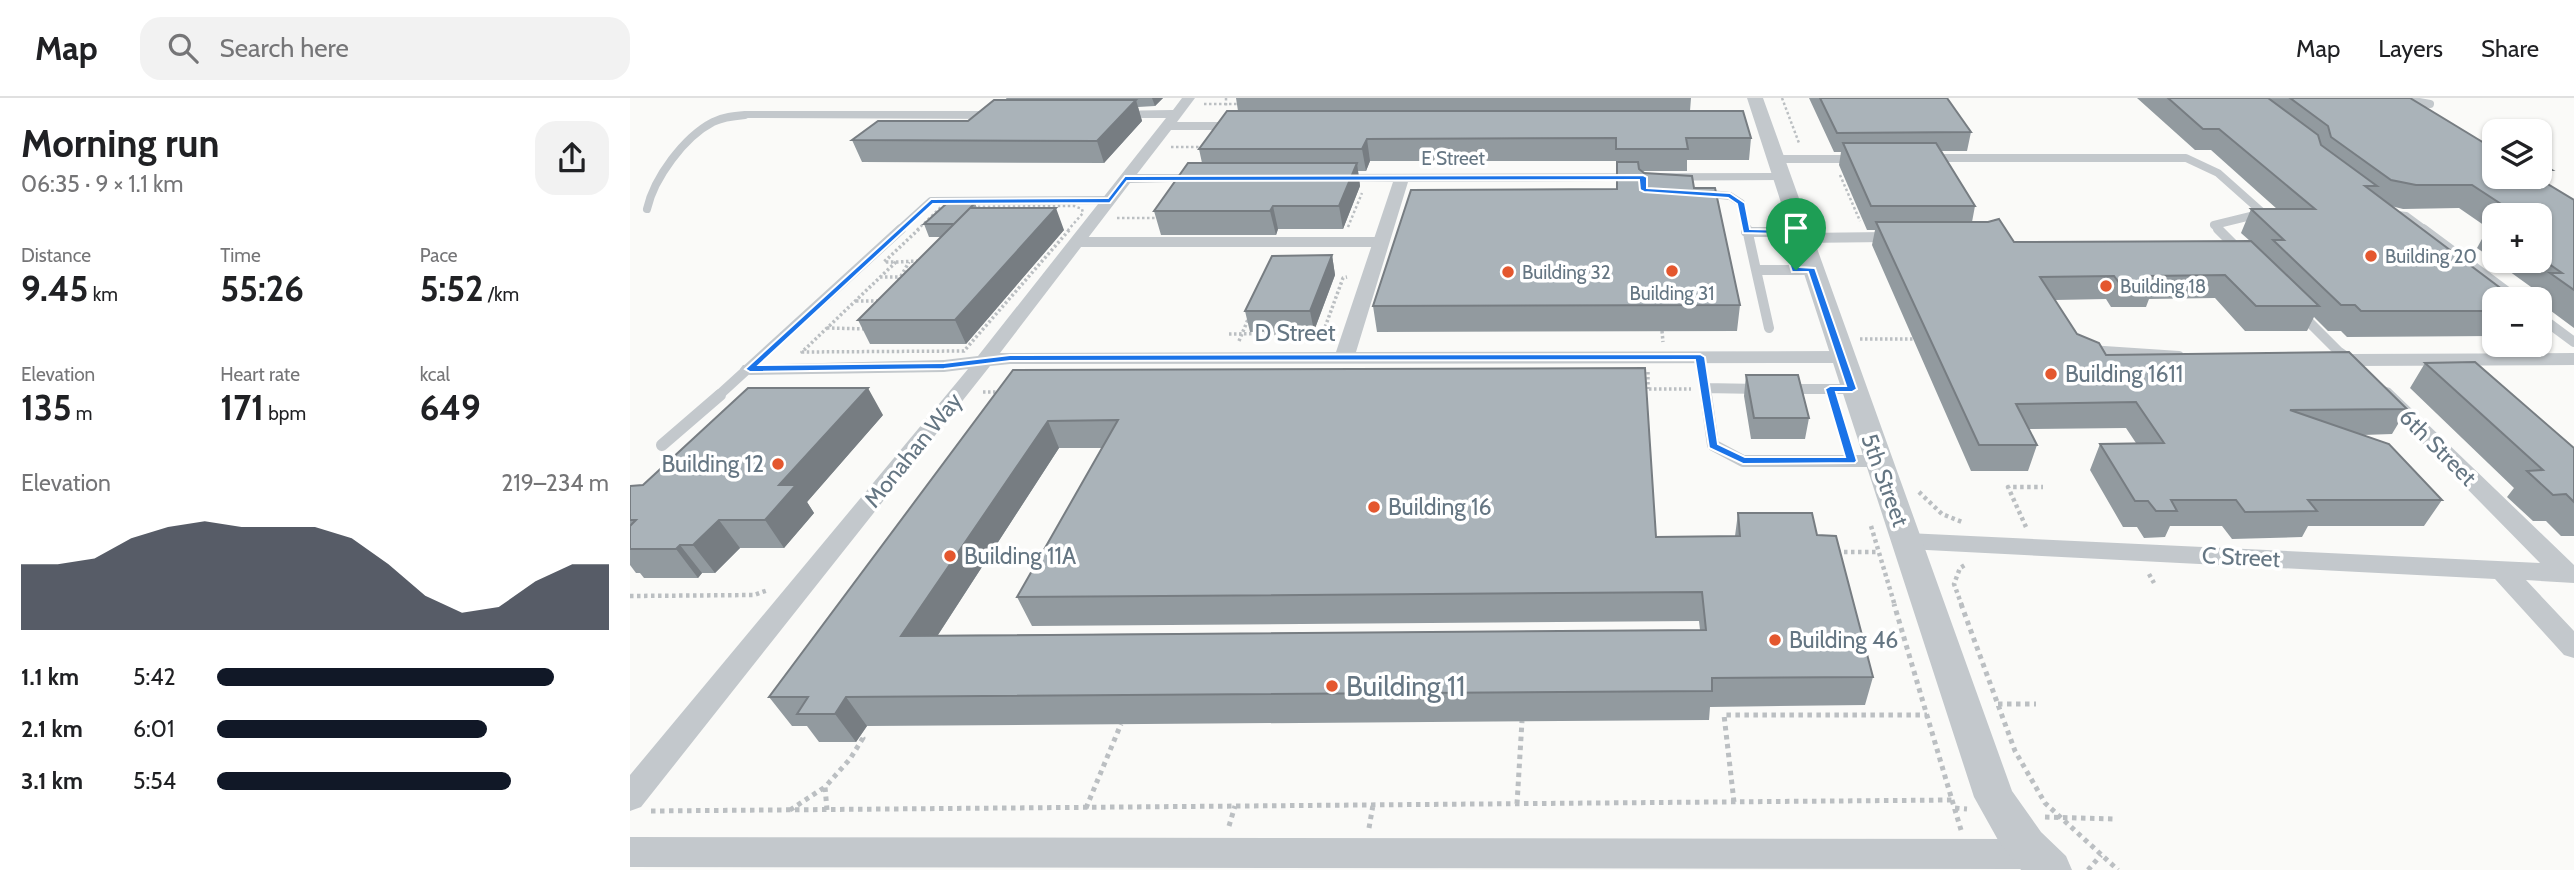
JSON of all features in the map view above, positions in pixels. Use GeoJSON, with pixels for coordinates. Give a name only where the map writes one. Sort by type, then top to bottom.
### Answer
{"type":"FeatureCollection","features":[{"type":"Feature","properties":{"kind":"street"},"geometry":{"type":"LineString","coordinates":[[937,115],[954,98]]}},
{"type":"Feature","properties":{"kind":"street","name":"5th Street"},"geometry":{"type":"LineString","coordinates":[[1755,98],[1756,124],[1778,168],[1878,461],[1893,547],[1993,797],[2013,831],[2041,862]]}},
{"type":"Feature","properties":{"kind":"street"},"geometry":{"type":"LineString","coordinates":[[746,115],[1026,114]]}},
{"type":"Feature","properties":{"kind":"street"},"geometry":{"type":"LineString","coordinates":[[1093,114],[1178,116],[1255,126]]}},
{"type":"Feature","properties":{"kind":"street","name":"Monahan Way"},"geometry":{"type":"LineString","coordinates":[[630,798],[960,392],[1077,242],[1109,209],[1125,179],[1178,116]]}},
{"type":"Feature","properties":{"kind":"street","name":"E Street"},"geometry":{"type":"LineString","coordinates":[[1306,178],[1402,177],[1643,183],[1778,168]]}},
{"type":"Feature","properties":{"kind":"street"},"geometry":{"type":"LineString","coordinates":[[1345,358],[1402,177]]}},
{"type":"Feature","properties":{"kind":"street"},"geometry":{"type":"LineString","coordinates":[[1125,179],[1223,178]]}},
{"type":"Feature","properties":{"kind":"street","name":"D Street"},"geometry":{"type":"LineString","coordinates":[[750,369],[859,359],[944,366],[1023,358],[1700,357],[1838,348]]}},
{"type":"Feature","properties":{"kind":"street"},"geometry":{"type":"LineString","coordinates":[[2351,360],[2574,359]]}},
{"type":"Feature","properties":{"kind":"street","name":"6th Street"},"geometry":{"type":"LineString","coordinates":[[2351,360],[2569,574]]}},
{"type":"Feature","properties":{"kind":"street","name":"C Street"},"geometry":{"type":"LineString","coordinates":[[1893,547],[2569,574]]}},
{"type":"Feature","properties":{"kind":"street"},"geometry":{"type":"LineString","coordinates":[[2501,570],[2574,648]]}},
{"type":"Feature","properties":{"kind":"street"},"geometry":{"type":"LineString","coordinates":[[630,852],[658,861],[2041,862]]}},
{"type":"Feature","properties":{"kind":"lane"},"geometry":{"type":"LineString","coordinates":[[2398,98],[2428,101]]}},
{"type":"Feature","properties":{"kind":"lane"},"geometry":{"type":"LineString","coordinates":[[646,209],[650,194],[691,136],[715,120],[746,115]]}},
{"type":"Feature","properties":{"kind":"lane"},"geometry":{"type":"LineString","coordinates":[[1935,158],[1942,170]]}},
{"type":"Feature","properties":{"kind":"lane"},"geometry":{"type":"LineString","coordinates":[[1922,159],[2186,158],[2199,161],[2211,166],[2263,213],[2214,225],[2247,259]]}},
{"type":"Feature","properties":{"kind":"lane"},"geometry":{"type":"LineString","coordinates":[[1778,168],[1806,159],[1870,159]]}},
{"type":"Feature","properties":{"kind":"lane"},"geometry":{"type":"LineString","coordinates":[[1687,191],[1730,196],[1741,203],[1769,328]]}},
{"type":"Feature","properties":{"kind":"lane"},"geometry":{"type":"LineString","coordinates":[[662,445],[750,369],[931,201],[1109,209]]}},
{"type":"Feature","properties":{"kind":"lane"},"geometry":{"type":"LineString","coordinates":[[2383,212],[2406,216],[2501,287]]}},
{"type":"Feature","properties":{"kind":"lane"},"geometry":{"type":"LineString","coordinates":[[1746,232],[1899,237]]}},
{"type":"Feature","properties":{"kind":"lane"},"geometry":{"type":"LineString","coordinates":[[1077,242],[1381,242]]}},
{"type":"Feature","properties":{"kind":"lane"},"geometry":{"type":"LineString","coordinates":[[1756,270],[1812,270]]}},
{"type":"Feature","properties":{"kind":"lane"},"geometry":{"type":"LineString","coordinates":[[2289,301],[2338,351],[2351,360]]}},
{"type":"Feature","properties":{"kind":"lane"},"geometry":{"type":"LineString","coordinates":[[2552,326],[2574,342]]}},
{"type":"Feature","properties":{"kind":"lane"},"geometry":{"type":"LineString","coordinates":[[2075,350],[2189,356]]}},
{"type":"Feature","properties":{"kind":"lane"},"geometry":{"type":"LineString","coordinates":[[1700,357],[1713,445],[1743,461],[1878,461]]}},
{"type":"Feature","properties":{"kind":"lane"},"geometry":{"type":"LineString","coordinates":[[2328,358],[2351,360]]}},
{"type":"Feature","properties":{"kind":"lane"},"geometry":{"type":"LineString","coordinates":[[1704,387],[1852,389]]}},
{"type":"Feature","properties":{"kind":"path"},"geometry":{"type":"LineString","coordinates":[[1782,98],[1806,159]]}},
{"type":"Feature","properties":{"kind":"path"},"geometry":{"type":"LineString","coordinates":[[1210,147],[1163,148],[1178,116],[1196,104],[1245,104]]}},
{"type":"Feature","properties":{"kind":"path"},"geometry":{"type":"LineString","coordinates":[[1837,169],[1864,231]]}},
{"type":"Feature","properties":{"kind":"path"},"geometry":{"type":"LineString","coordinates":[[1343,242],[1363,189]]}},
{"type":"Feature","properties":{"kind":"path"},"geometry":{"type":"LineString","coordinates":[[896,261],[802,352],[859,359],[964,351],[1083,213],[1082,209],[1074,206],[941,207],[884,261],[896,261],[922,261]]}},
{"type":"Feature","properties":{"kind":"path"},"geometry":{"type":"LineString","coordinates":[[1109,209],[1169,218]]}},
{"type":"Feature","properties":{"kind":"path"},"geometry":{"type":"LineString","coordinates":[[1318,348],[1343,278],[1347,278],[1354,259],[1349,256],[1354,242]]}},
{"type":"Feature","properties":{"kind":"path"},"geometry":{"type":"LineString","coordinates":[[894,289],[909,261]]}},
{"type":"Feature","properties":{"kind":"path"},"geometry":{"type":"LineString","coordinates":[[879,277],[912,277]]}},
{"type":"Feature","properties":{"kind":"path"},"geometry":{"type":"LineString","coordinates":[[855,301],[888,301],[883,310]]}},
{"type":"Feature","properties":{"kind":"path"},"geometry":{"type":"LineString","coordinates":[[1235,348],[1252,311]]}},
{"type":"Feature","properties":{"kind":"path"},"geometry":{"type":"LineString","coordinates":[[1858,327],[1867,352]]}},
{"type":"Feature","properties":{"kind":"path"},"geometry":{"type":"LineString","coordinates":[[827,328],[874,329],[859,359]]}},
{"type":"Feature","properties":{"kind":"path"},"geometry":{"type":"LineString","coordinates":[[1229,334],[1323,333]]}},
{"type":"Feature","properties":{"kind":"path"},"geometry":{"type":"LineString","coordinates":[[1838,348],[1862,339],[1923,339]]}},
{"type":"Feature","properties":{"kind":"path"},"geometry":{"type":"LineString","coordinates":[[1648,371],[1648,389]]}},
{"type":"Feature","properties":{"kind":"path"},"geometry":{"type":"LineString","coordinates":[[1634,389],[1704,387]]}},
{"type":"Feature","properties":{"kind":"path"},"geometry":{"type":"LineString","coordinates":[[960,392],[1010,392]]}},
{"type":"Feature","properties":{"kind":"path"},"geometry":{"type":"LineString","coordinates":[[2014,530],[2028,531],[2008,487],[2043,487]]}},
{"type":"Feature","properties":{"kind":"path"},"geometry":{"type":"LineString","coordinates":[[1919,491],[1942,514],[1972,526]]}},
{"type":"Feature","properties":{"kind":"path"},"geometry":{"type":"LineString","coordinates":[[656,800],[647,811],[1952,800],[1927,715],[1893,547],[1867,512]]}},
{"type":"Feature","properties":{"kind":"path"},"geometry":{"type":"LineString","coordinates":[[1823,552],[1893,547]]}},
{"type":"Feature","properties":{"kind":"path"},"geometry":{"type":"LineString","coordinates":[[1974,561],[1960,568],[1954,584],[2015,751],[2045,803],[2118,870]]}},
{"type":"Feature","properties":{"kind":"path"},"geometry":{"type":"LineString","coordinates":[[2147,570],[2161,570]]}},
{"type":"Feature","properties":{"kind":"path"},"geometry":{"type":"LineString","coordinates":[[630,597],[754,595],[773,587]]}},
{"type":"Feature","properties":{"kind":"path"},"geometry":{"type":"LineString","coordinates":[[1997,704],[2036,704]]}},
{"type":"Feature","properties":{"kind":"path"},"geometry":{"type":"LineString","coordinates":[[1734,802],[1724,715],[1927,715]]}},
{"type":"Feature","properties":{"kind":"path"},"geometry":{"type":"LineString","coordinates":[[1517,804],[1522,721]]}},
{"type":"Feature","properties":{"kind":"path"},"geometry":{"type":"LineString","coordinates":[[1086,808],[1121,724]]}},
{"type":"Feature","properties":{"kind":"path"},"geometry":{"type":"LineString","coordinates":[[789,810],[825,787],[850,759],[863,738],[861,735]]}},
{"type":"Feature","properties":{"kind":"path"},"geometry":{"type":"LineString","coordinates":[[825,787],[827,810]]}},
{"type":"Feature","properties":{"kind":"path"},"geometry":{"type":"LineString","coordinates":[[2062,819],[2115,819]]}},
{"type":"Feature","properties":{"kind":"path"},"geometry":{"type":"LineString","coordinates":[[2088,870],[2101,855]]}},
{"type":"Feature","properties":{"kind":"building"},"geometry":{"type":"Polygon","coordinates":[[[1820,98],[1947,98],[1971,132],[1837,133],[1820,98]]]}},
{"type":"Feature","properties":{"kind":"building"},"geometry":{"type":"Polygon","coordinates":[[[2168,98],[2268,98],[2318,135],[2321,145],[2377,186],[2365,186],[2499,287],[2482,287],[2482,311],[2361,311],[2355,305],[2341,305],[2273,240],[2284,240],[2251,209],[2315,209],[2219,129],[2203,129],[2168,98]]]}},
{"type":"Feature","properties":{"kind":"building"},"geometry":{"type":"Polygon","coordinates":[[[2290,98],[2410,98],[2482,142],[2482,189],[2552,189],[2552,187],[2574,200],[2574,290],[2550,273],[2562,273],[2552,266],[2552,203],[2500,203],[2472,185],[2416,185],[2391,180],[2331,137],[2328,126],[2290,98]]]}},
{"type":"Feature","properties":{"kind":"building"},"geometry":{"type":"Polygon","coordinates":[[[994,100],[1136,100],[1097,141],[852,140],[878,121],[968,121],[994,100]]]}},
{"type":"Feature","properties":{"kind":"building"},"geometry":{"type":"Polygon","coordinates":[[[1227,111],[1743,111],[1751,138],[1686,138],[1688,149],[1616,149],[1616,138],[1367,139],[1362,149],[1199,149],[1227,111]]]}},
{"type":"Feature","properties":{"kind":"building"},"geometry":{"type":"Polygon","coordinates":[[[1843,143],[1936,143],[1975,206],[1871,206],[1843,143]]]}},
{"type":"Feature","properties":{"kind":"building"},"geometry":{"type":"Polygon","coordinates":[[[1617,162],[1638,162],[1639,169],[1644,173],[1692,176],[1694,188],[1715,188],[1740,305],[1373,306],[1411,190],[1617,189],[1617,162]]]}},
{"type":"Feature","properties":{"kind":"building"},"geometry":{"type":"Polygon","coordinates":[[[1188,163],[1357,163],[1339,206],[1273,206],[1270,211],[1154,211],[1188,163]]]}},
{"type":"Feature","properties":{"kind":"building"},"geometry":{"type":"Polygon","coordinates":[[[975,203],[954,224],[924,224],[946,204],[975,203]]]}},
{"type":"Feature","properties":{"kind":"building"},"geometry":{"type":"Polygon","coordinates":[[[970,208],[1056,208],[955,320],[858,320],[970,208]]]}},
{"type":"Feature","properties":{"kind":"building"},"geometry":{"type":"Polygon","coordinates":[[[1999,219],[2014,242],[2251,241],[2319,306],[2256,306],[2225,275],[2149,276],[2155,283],[2120,284],[2114,276],[2040,277],[2077,334],[2099,343],[2106,355],[2349,352],[2407,409],[2290,410],[2389,444],[2442,500],[2308,500],[2317,511],[2245,512],[2236,500],[2171,500],[2177,511],[2156,511],[2148,501],[2135,501],[2100,444],[2164,443],[2136,402],[2016,404],[2037,445],[1979,445],[1876,222],[1988,222],[1999,219]]]}},
{"type":"Feature","properties":{"kind":"building"},"geometry":{"type":"Polygon","coordinates":[[[1332,255],[1310,311],[1245,311],[1272,256],[1332,255]]]}},
{"type":"Feature","properties":{"kind":"building"},"geometry":{"type":"Polygon","coordinates":[[[2475,362],[2574,448],[2574,502],[2566,494],[2553,495],[2527,471],[2543,470],[2425,363],[2475,362]]]}},
{"type":"Feature","properties":{"kind":"building"},"geometry":{"type":"Polygon","coordinates":[[[1645,368],[1656,537],[1740,536],[1738,513],[1812,513],[1817,535],[1836,536],[1873,677],[1712,678],[1712,691],[846,697],[835,714],[797,714],[808,697],[769,697],[1013,370],[1645,368]],[[1118,420],[1048,421],[901,636],[1706,630],[1702,592],[1017,597],[1118,420]]]}},
{"type":"Feature","properties":{"kind":"building"},"geometry":{"type":"Polygon","coordinates":[[[1746,375],[1798,375],[1809,418],[1754,418],[1746,375]]]}},
{"type":"Feature","properties":{"kind":"building"},"geometry":{"type":"Polygon","coordinates":[[[748,388],[868,388],[779,485],[796,485],[765,520],[719,520],[693,545],[680,545],[676,549],[630,549],[630,526],[636,520],[630,520],[630,486],[643,485],[748,388]]]}},
{"type":"Feature","properties":{"kind":"place","name":"Building 20"},"geometry":{"type":"Point","coordinates":[2371,256]}},
{"type":"Feature","properties":{"kind":"place","name":"Building 31"},"geometry":{"type":"Point","coordinates":[1672,271]}},
{"type":"Feature","properties":{"kind":"place","name":"Building 32"},"geometry":{"type":"Point","coordinates":[1508,272]}},
{"type":"Feature","properties":{"kind":"place","name":"Building 18"},"geometry":{"type":"Point","coordinates":[2106,286]}},
{"type":"Feature","properties":{"kind":"place","name":"Building 1611"},"geometry":{"type":"Point","coordinates":[2051,374]}},
{"type":"Feature","properties":{"kind":"place","name":"Building 12"},"geometry":{"type":"Point","coordinates":[778,464]}},
{"type":"Feature","properties":{"kind":"place","name":"Building 16"},"geometry":{"type":"Point","coordinates":[1374,507]}},
{"type":"Feature","properties":{"kind":"place","name":"Building 11A"},"geometry":{"type":"Point","coordinates":[950,556]}},
{"type":"Feature","properties":{"kind":"place","name":"Building 46"},"geometry":{"type":"Point","coordinates":[1775,640]}},
{"type":"Feature","properties":{"kind":"place","name":"Building 11"},"geometry":{"type":"Point","coordinates":[1332,686]}},
{"type":"Feature","properties":{"kind":"route"},"geometry":{"type":"LineString","coordinates":[[1643,177],[1644,190],[1730,196],[1741,203],[1746,232],[1784,232],[1796,270],[1812,270],[1852,389],[1830,389],[1851,461],[1743,461],[1713,445],[1700,357],[1010,358],[944,366],[750,369],[931,201],[1110,200],[1125,179],[1643,177]]}}]}
